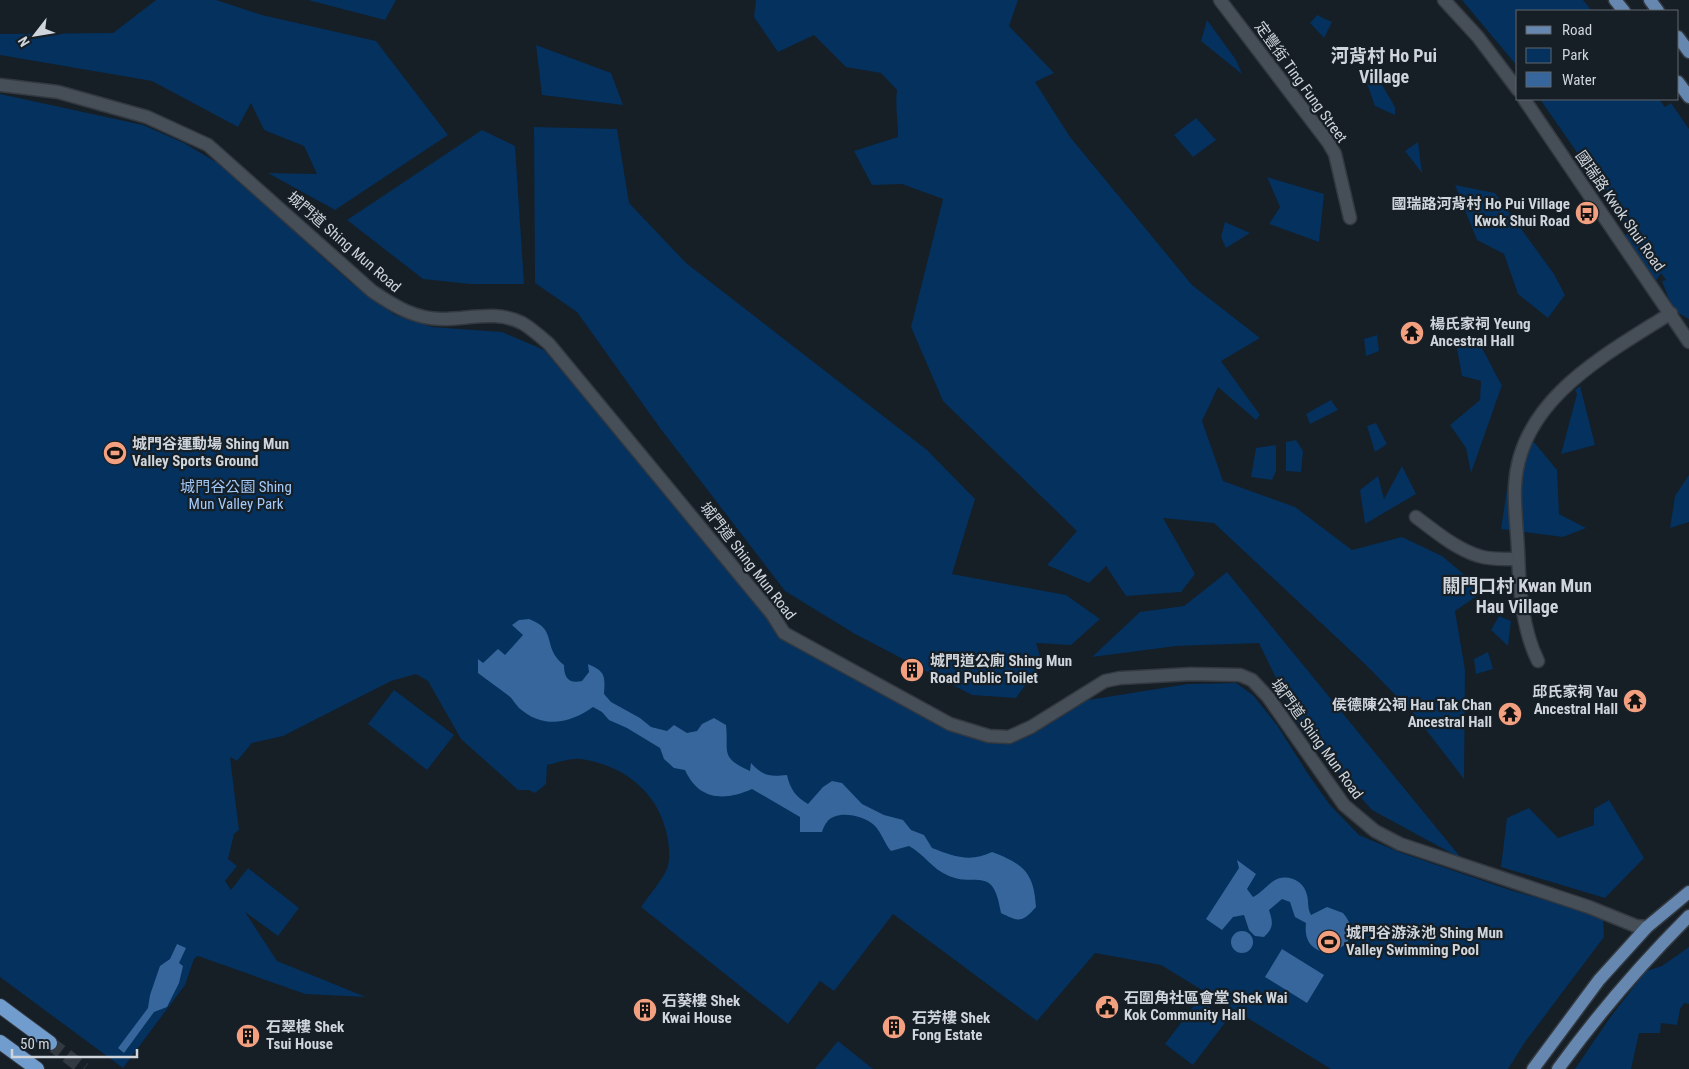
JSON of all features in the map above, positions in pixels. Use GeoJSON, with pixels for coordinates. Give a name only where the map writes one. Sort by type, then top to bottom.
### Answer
{"type":"FeatureCollection","features":[{"type":"Feature","properties":{"kind":"highway"},"geometry":{"type":"LineString","coordinates":[[0,1006],[50,1044]]}},
{"type":"Feature","properties":{"kind":"highway"},"geometry":{"type":"LineString","coordinates":[[0,1042],[37,1069]]}},
{"type":"Feature","properties":{"kind":"main road"},"geometry":{"type":"LineString","coordinates":[[1615,0],[1623,10]]}},
{"type":"Feature","properties":{"kind":"main road"},"geometry":{"type":"LineString","coordinates":[[1679,38],[1689,52]]}},
{"type":"Feature","properties":{"kind":"main road"},"geometry":{"type":"LineString","coordinates":[[1679,83],[1689,98]]}},
{"type":"Feature","properties":{"kind":"main road"},"geometry":{"type":"LineString","coordinates":[[1533,1069],[1599,980],[1647,928],[1689,892]]}},
{"type":"Feature","properties":{"kind":"main road"},"geometry":{"type":"LineString","coordinates":[[1558,1069],[1604,1007],[1652,953],[1689,916]]}},
{"type":"Feature","properties":{"kind":"street","name":"定豐街 Ting Fung Street"},"geometry":{"type":"LineString","coordinates":[[1220,0],[1328,142],[1335,154],[1350,218]]}},
{"type":"Feature","properties":{"kind":"street"},"geometry":{"type":"LineString","coordinates":[[1444,0],[1478,36],[1516,87]]}},
{"type":"Feature","properties":{"kind":"street","name":"城門道 Shing Mun Road"},"geometry":{"type":"LineString","coordinates":[[0,85],[58,92],[138,115],[208,145],[372,291],[399,310],[424,317],[441,319],[498,316],[522,323],[549,344],[772,614],[784,633],[950,724],[989,736],[1009,737],[1030,727],[1105,681],[1120,678],[1191,674],[1240,675],[1261,688],[1344,805],[1375,831],[1400,844],[1589,907],[1636,926],[1647,928]]}},
{"type":"Feature","properties":{"kind":"street","name":"國瑞路 Kwok Shui Road"},"geometry":{"type":"LineString","coordinates":[[1525,100],[1689,342]]}},
{"type":"Feature","properties":{"kind":"street"},"geometry":{"type":"LineString","coordinates":[[1538,661],[1530,643],[1518,559],[1515,485],[1527,440],[1536,422],[1559,392],[1570,382],[1671,314]]}},
{"type":"Feature","properties":{"kind":"street"},"geometry":{"type":"LineString","coordinates":[[1416,517],[1447,540],[1470,553],[1481,557],[1518,559]]}},
{"type":"Feature","properties":{"kind":"green space"},"geometry":{"type":"Polygon","coordinates":[[[156,0],[216,0],[262,15],[376,41],[448,135],[335,210],[268,173],[317,174],[304,146],[264,130],[251,103],[238,127],[152,81],[0,55],[0,34],[113,33],[156,0]]]}},
{"type":"Feature","properties":{"kind":"green space"},"geometry":{"type":"Polygon","coordinates":[[[308,0],[396,0],[385,20],[308,0]]]}},
{"type":"Feature","properties":{"kind":"green space"},"geometry":{"type":"Polygon","coordinates":[[[756,0],[1018,0],[1009,26],[1054,73],[1035,82],[1070,137],[1192,285],[1260,338],[1221,361],[1260,415],[1256,420],[1218,387],[1202,421],[1223,481],[1295,507],[1352,550],[1402,537],[1442,556],[1484,591],[1455,611],[1465,670],[1464,779],[1413,713],[1366,665],[1214,523],[1163,518],[1195,574],[1181,592],[1126,596],[1106,566],[1089,583],[1047,565],[1077,531],[943,401],[911,327],[943,199],[902,184],[872,185],[854,151],[898,137],[897,90],[881,73],[846,67],[814,35],[778,52],[754,17],[756,0]]]}},
{"type":"Feature","properties":{"kind":"green space"},"geometry":{"type":"Polygon","coordinates":[[[1462,0],[1583,0],[1591,10],[1516,10],[1516,65],[1462,0]]]}},
{"type":"Feature","properties":{"kind":"green space"},"geometry":{"type":"Polygon","coordinates":[[[1317,15],[1332,22],[1324,38],[1310,23],[1317,15]]]}},
{"type":"Feature","properties":{"kind":"green space"},"geometry":{"type":"Polygon","coordinates":[[[1207,20],[1236,60],[1242,74],[1201,41],[1207,20]]]}},
{"type":"Feature","properties":{"kind":"green space"},"geometry":{"type":"Polygon","coordinates":[[[536,45],[611,73],[623,105],[542,95],[536,45]]]}},
{"type":"Feature","properties":{"kind":"green space"},"geometry":{"type":"Polygon","coordinates":[[[1362,70],[1378,78],[1395,107],[1395,115],[1375,106],[1362,70]]]}},
{"type":"Feature","properties":{"kind":"green space","name":"城門谷公園 Shing Mun Valley Park"},"geometry":{"type":"Polygon","coordinates":[[[0,94],[143,125],[184,143],[221,165],[349,281],[395,315],[432,327],[502,332],[544,350],[650,474],[766,616],[990,743],[1009,744],[1031,735],[1088,700],[1188,684],[1236,683],[1253,695],[1277,725],[1330,805],[1359,835],[1399,852],[1510,890],[1603,916],[1604,937],[1525,1042],[1508,1069],[1331,1069],[1161,965],[1095,953],[1037,1021],[893,914],[834,991],[820,981],[788,1024],[641,907],[667,869],[669,860],[668,840],[661,816],[646,792],[635,782],[610,767],[581,759],[547,765],[546,784],[535,793],[529,790],[518,790],[461,739],[428,681],[416,674],[391,681],[283,736],[252,743],[237,761],[230,757],[239,830],[234,834],[228,859],[237,866],[225,881],[231,890],[248,868],[299,908],[278,936],[245,912],[277,961],[366,997],[305,994],[198,956],[194,959],[185,985],[123,1068],[0,977],[0,94]]]}},
{"type":"Feature","properties":{"kind":"green space"},"geometry":{"type":"Polygon","coordinates":[[[1541,100],[1660,100],[1665,107],[1671,103],[1689,129],[1689,319],[1673,310],[1662,281],[1666,280],[1661,273],[1656,281],[1625,236],[1631,228],[1607,193],[1604,181],[1598,183],[1541,100]]]}},
{"type":"Feature","properties":{"kind":"green space"},"geometry":{"type":"Polygon","coordinates":[[[1196,118],[1216,140],[1193,157],[1174,135],[1196,118]]]}},
{"type":"Feature","properties":{"kind":"green space"},"geometry":{"type":"Polygon","coordinates":[[[534,127],[617,129],[629,203],[686,263],[927,450],[975,499],[952,574],[1066,595],[1100,619],[1071,645],[1036,643],[1042,662],[1016,698],[972,695],[855,634],[785,591],[660,428],[577,312],[535,283],[534,127]]]}},
{"type":"Feature","properties":{"kind":"green space"},"geometry":{"type":"Polygon","coordinates":[[[482,130],[515,146],[524,284],[470,284],[423,279],[347,220],[482,130]]]}},
{"type":"Feature","properties":{"kind":"green space"},"geometry":{"type":"Polygon","coordinates":[[[1418,142],[1422,173],[1405,151],[1418,142]]]}},
{"type":"Feature","properties":{"kind":"green space"},"geometry":{"type":"Polygon","coordinates":[[[1267,177],[1324,194],[1319,242],[1269,224],[1280,207],[1267,177]]]}},
{"type":"Feature","properties":{"kind":"green space"},"geometry":{"type":"Polygon","coordinates":[[[1455,185],[1495,193],[1554,274],[1565,295],[1548,318],[1518,294],[1504,254],[1477,240],[1455,185]]]}},
{"type":"Feature","properties":{"kind":"green space"},"geometry":{"type":"Polygon","coordinates":[[[1225,222],[1250,233],[1226,248],[1221,237],[1225,222]]]}},
{"type":"Feature","properties":{"kind":"green space"},"geometry":{"type":"Polygon","coordinates":[[[1377,335],[1379,351],[1366,356],[1364,339],[1377,335]]]}},
{"type":"Feature","properties":{"kind":"green space"},"geometry":{"type":"Polygon","coordinates":[[[1474,337],[1502,385],[1471,473],[1466,448],[1450,425],[1480,400],[1481,381],[1462,376],[1456,343],[1474,337]]]}},
{"type":"Feature","properties":{"kind":"green space"},"geometry":{"type":"Polygon","coordinates":[[[1580,386],[1595,445],[1561,454],[1577,394],[1575,390],[1580,386]]]}},
{"type":"Feature","properties":{"kind":"green space"},"geometry":{"type":"Polygon","coordinates":[[[1331,400],[1338,410],[1310,424],[1306,414],[1331,400]]]}},
{"type":"Feature","properties":{"kind":"green space"},"geometry":{"type":"Polygon","coordinates":[[[1376,423],[1387,444],[1375,452],[1367,426],[1376,423]]]}},
{"type":"Feature","properties":{"kind":"green space"},"geometry":{"type":"Polygon","coordinates":[[[1296,440],[1303,451],[1301,472],[1286,471],[1286,442],[1296,440]]]}},
{"type":"Feature","properties":{"kind":"green space"},"geometry":{"type":"Polygon","coordinates":[[[1534,442],[1557,470],[1559,514],[1586,528],[1563,537],[1501,529],[1511,462],[1534,442]]]}},
{"type":"Feature","properties":{"kind":"green space"},"geometry":{"type":"Polygon","coordinates":[[[1276,445],[1276,471],[1272,480],[1251,477],[1256,448],[1276,445]]]}},
{"type":"Feature","properties":{"kind":"green space"},"geometry":{"type":"Polygon","coordinates":[[[1402,466],[1416,494],[1365,524],[1360,490],[1378,476],[1384,499],[1402,466]]]}},
{"type":"Feature","properties":{"kind":"green space"},"geometry":{"type":"Polygon","coordinates":[[[1689,475],[1689,522],[1670,528],[1675,496],[1689,475]]]}},
{"type":"Feature","properties":{"kind":"green space"},"geometry":{"type":"Polygon","coordinates":[[[1227,572],[1462,859],[1372,810],[1301,730],[1259,643],[1176,646],[1092,657],[1140,612],[1184,606],[1227,572]]]}},
{"type":"Feature","properties":{"kind":"green space"},"geometry":{"type":"Polygon","coordinates":[[[1499,616],[1511,621],[1508,646],[1491,630],[1499,616]]]}},
{"type":"Feature","properties":{"kind":"green space"},"geometry":{"type":"Polygon","coordinates":[[[1488,652],[1493,669],[1476,674],[1474,659],[1488,652]]]}},
{"type":"Feature","properties":{"kind":"green space"},"geometry":{"type":"Polygon","coordinates":[[[394,690],[454,735],[427,770],[368,724],[394,690]]]}},
{"type":"Feature","properties":{"kind":"green space"},"geometry":{"type":"Polygon","coordinates":[[[1609,800],[1644,858],[1605,898],[1501,867],[1507,818],[1529,808],[1558,838],[1594,825],[1594,809],[1609,800]]]}},
{"type":"Feature","properties":{"kind":"green space"},"geometry":{"type":"Polygon","coordinates":[[[1689,947],[1689,1004],[1684,1003],[1680,1009],[1677,1025],[1661,1023],[1660,1033],[1639,1033],[1631,1069],[1575,1069],[1609,1019],[1646,971],[1662,966],[1689,947]]]}},
{"type":"Feature","properties":{"kind":"green space"},"geometry":{"type":"Polygon","coordinates":[[[1199,999],[1227,1020],[1193,1065],[1165,1044],[1199,999]]]}},
{"type":"Feature","properties":{"kind":"green space"},"geometry":{"type":"Polygon","coordinates":[[[838,1041],[873,1069],[815,1069],[838,1041]]]}},
{"type":"Feature","properties":{"kind":"water"},"geometry":{"type":"Polygon","coordinates":[[[529,619],[544,628],[553,652],[564,665],[568,679],[574,682],[582,681],[589,672],[588,664],[594,667],[603,675],[604,694],[611,702],[640,718],[651,727],[667,731],[674,725],[687,733],[697,731],[702,724],[714,718],[726,725],[728,753],[730,758],[740,766],[750,771],[751,763],[759,771],[767,775],[787,775],[794,792],[808,804],[823,787],[832,781],[842,783],[862,804],[884,815],[903,820],[911,830],[924,835],[932,848],[947,854],[969,858],[992,852],[1003,856],[1019,866],[1030,878],[1036,907],[1027,916],[1020,919],[1001,913],[994,888],[989,883],[949,876],[938,870],[909,846],[891,851],[874,825],[864,819],[851,815],[837,816],[827,822],[822,832],[800,832],[800,817],[752,789],[742,793],[723,796],[705,793],[691,780],[685,770],[674,768],[664,759],[660,748],[627,728],[609,720],[602,712],[593,707],[575,717],[556,722],[537,719],[528,715],[509,696],[478,673],[478,659],[483,663],[498,649],[505,655],[523,635],[512,625],[519,620],[529,619]]]}},
{"type":"Feature","properties":{"kind":"water"},"geometry":{"type":"Polygon","coordinates":[[[1237,860],[1256,874],[1247,889],[1253,897],[1277,879],[1293,879],[1302,885],[1305,890],[1311,915],[1327,907],[1343,913],[1350,926],[1350,937],[1344,945],[1334,950],[1324,951],[1314,947],[1307,938],[1306,923],[1295,917],[1290,902],[1282,899],[1269,910],[1272,925],[1270,931],[1264,937],[1255,936],[1249,930],[1244,915],[1233,917],[1222,930],[1206,919],[1239,868],[1237,860]]]}},
{"type":"Feature","properties":{"kind":"water"},"geometry":{"type":"Polygon","coordinates":[[[1242,931],[1250,934],[1253,942],[1250,950],[1242,953],[1234,950],[1231,942],[1234,934],[1242,931]]]}},
{"type":"Feature","properties":{"kind":"water"},"geometry":{"type":"Polygon","coordinates":[[[177,944],[186,948],[179,963],[183,966],[179,983],[167,1007],[154,1012],[124,1053],[118,1048],[148,1008],[150,995],[160,966],[170,959],[177,944]]]}},
{"type":"Feature","properties":{"kind":"water"},"geometry":{"type":"Polygon","coordinates":[[[1282,949],[1324,975],[1307,1003],[1265,977],[1282,949]]]}},
{"type":"Feature","properties":{"kind":"tunnel"},"geometry":{"type":"LineString","coordinates":[[50,1043],[84,1069]]}},
{"type":"Feature","properties":{"kind":"place","name":"國瑞路河背村 Ho Pui Village Kwok Shui Road"},"geometry":{"type":"Point","coordinates":[1587,213]}},
{"type":"Feature","properties":{"kind":"place","name":"楊氏家祠 Yeung Ancestral Hall"},"geometry":{"type":"Point","coordinates":[1412,333]}},
{"type":"Feature","properties":{"kind":"place","name":"城門谷運動場 Shing Mun Valley Sports Ground"},"geometry":{"type":"Point","coordinates":[115,453]}},
{"type":"Feature","properties":{"kind":"place","name":"城門道公廁 Shing Mun Road Public Toilet"},"geometry":{"type":"Point","coordinates":[912,670]}},
{"type":"Feature","properties":{"kind":"place","name":"邱氏家祠 Yau Ancestral Hall"},"geometry":{"type":"Point","coordinates":[1635,701]}},
{"type":"Feature","properties":{"kind":"place","name":"侯德陳公祠 Hau Tak Chan Ancestral Hall"},"geometry":{"type":"Point","coordinates":[1510,714]}},
{"type":"Feature","properties":{"kind":"place","name":"城門谷游泳池 Shing Mun Valley Swimming Pool"},"geometry":{"type":"Point","coordinates":[1329,942]}},
{"type":"Feature","properties":{"kind":"place","name":"石圍角社區會堂 Shek Wai Kok Community Hall"},"geometry":{"type":"Point","coordinates":[1107,1007]}},
{"type":"Feature","properties":{"kind":"place","name":"石葵樓 Shek Kwai House"},"geometry":{"type":"Point","coordinates":[645,1010]}},
{"type":"Feature","properties":{"kind":"place","name":"石芳樓 Shek Fong Estate"},"geometry":{"type":"Point","coordinates":[894,1027]}},
{"type":"Feature","properties":{"kind":"place","name":"石翠樓 Shek Tsui House"},"geometry":{"type":"Point","coordinates":[248,1036]}},
{"type":"Feature","properties":{"kind":"district","name":"河背村 Ho Pui Village"},"geometry":{"type":"Point","coordinates":[1384,65]}},
{"type":"Feature","properties":{"kind":"district","name":"關門口村 Kwan Mun Hau Village"},"geometry":{"type":"Point","coordinates":[1517,595]}}]}
